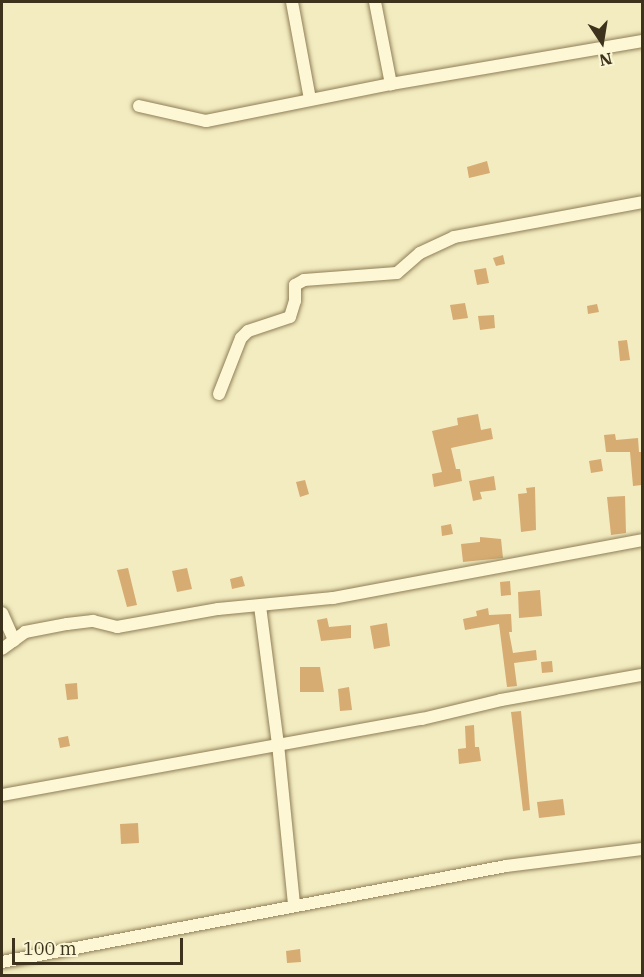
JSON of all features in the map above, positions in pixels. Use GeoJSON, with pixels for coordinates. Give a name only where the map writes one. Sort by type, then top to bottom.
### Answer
{"type":"FeatureCollection","features":[{"type":"Feature","properties":{"kind":"street"},"geometry":{"type":"LineString","coordinates":[[292,2],[310,99]]}},
{"type":"Feature","properties":{"kind":"street"},"geometry":{"type":"LineString","coordinates":[[375,2],[391,84]]}},
{"type":"Feature","properties":{"kind":"street"},"geometry":{"type":"LineString","coordinates":[[139,106],[206,121],[391,84],[642,41]]}},
{"type":"Feature","properties":{"kind":"street"},"geometry":{"type":"LineString","coordinates":[[219,394],[242,338],[248,331],[290,317],[295,301],[295,285],[304,280],[397,273],[420,253],[454,237],[642,202]]}},
{"type":"Feature","properties":{"kind":"street"},"geometry":{"type":"LineString","coordinates":[[2,649],[25,632],[93,621],[117,627],[218,609],[333,598],[642,540]]}},
{"type":"Feature","properties":{"kind":"street"},"geometry":{"type":"LineString","coordinates":[[260,606],[278,744],[294,905]]}},
{"type":"Feature","properties":{"kind":"street"},"geometry":{"type":"LineString","coordinates":[[2,613],[14,640]]}},
{"type":"Feature","properties":{"kind":"street"},"geometry":{"type":"LineString","coordinates":[[2,795],[422,719],[501,700],[642,675]]}},
{"type":"Feature","properties":{"kind":"street"},"geometry":{"type":"LineString","coordinates":[[2,962],[506,866],[642,849]]}},
{"type":"Feature","properties":{"kind":"building"},"geometry":{"type":"Polygon","coordinates":[[[487,161],[490,173],[469,178],[467,167],[487,161]]]}},
{"type":"Feature","properties":{"kind":"building"},"geometry":{"type":"Polygon","coordinates":[[[503,255],[505,264],[496,266],[493,258],[503,255]]]}},
{"type":"Feature","properties":{"kind":"building"},"geometry":{"type":"Polygon","coordinates":[[[486,268],[489,283],[477,285],[474,270],[486,268]]]}},
{"type":"Feature","properties":{"kind":"building"},"geometry":{"type":"Polygon","coordinates":[[[465,303],[468,318],[453,320],[450,305],[465,303]]]}},
{"type":"Feature","properties":{"kind":"building"},"geometry":{"type":"Polygon","coordinates":[[[597,304],[599,312],[588,314],[587,306],[597,304]]]}},
{"type":"Feature","properties":{"kind":"building"},"geometry":{"type":"Polygon","coordinates":[[[494,315],[495,328],[480,330],[478,316],[494,315]]]}},
{"type":"Feature","properties":{"kind":"building"},"geometry":{"type":"Polygon","coordinates":[[[627,340],[630,360],[620,361],[618,341],[627,340]]]}},
{"type":"Feature","properties":{"kind":"building"},"geometry":{"type":"Polygon","coordinates":[[[478,414],[481,430],[491,428],[493,439],[451,448],[456,469],[460,469],[462,481],[434,487],[432,474],[442,472],[432,431],[458,425],[457,418],[478,414]]]}},
{"type":"Feature","properties":{"kind":"building"},"geometry":{"type":"Polygon","coordinates":[[[615,434],[616,440],[638,438],[639,452],[642,452],[642,485],[633,486],[630,452],[606,452],[604,435],[615,434]]]}},
{"type":"Feature","properties":{"kind":"building"},"geometry":{"type":"Polygon","coordinates":[[[601,459],[603,471],[591,473],[589,461],[601,459]]]}},
{"type":"Feature","properties":{"kind":"building"},"geometry":{"type":"Polygon","coordinates":[[[494,476],[496,490],[480,492],[482,499],[473,501],[469,481],[494,476]]]}},
{"type":"Feature","properties":{"kind":"building"},"geometry":{"type":"Polygon","coordinates":[[[305,480],[309,494],[300,497],[296,482],[305,480]]]}},
{"type":"Feature","properties":{"kind":"building"},"geometry":{"type":"Polygon","coordinates":[[[535,487],[536,530],[521,532],[518,494],[527,493],[526,488],[535,487]]]}},
{"type":"Feature","properties":{"kind":"building"},"geometry":{"type":"Polygon","coordinates":[[[625,496],[626,533],[611,535],[607,497],[625,496]]]}},
{"type":"Feature","properties":{"kind":"building"},"geometry":{"type":"Polygon","coordinates":[[[451,524],[453,534],[442,536],[441,526],[451,524]]]}},
{"type":"Feature","properties":{"kind":"building"},"geometry":{"type":"Polygon","coordinates":[[[480,537],[501,539],[503,558],[463,562],[461,544],[480,542],[480,537]]]}},
{"type":"Feature","properties":{"kind":"building"},"geometry":{"type":"Polygon","coordinates":[[[128,568],[137,605],[127,607],[117,570],[128,568]]]}},
{"type":"Feature","properties":{"kind":"building"},"geometry":{"type":"Polygon","coordinates":[[[187,568],[192,589],[177,592],[172,571],[187,568]]]}},
{"type":"Feature","properties":{"kind":"building"},"geometry":{"type":"Polygon","coordinates":[[[242,576],[245,586],[232,589],[230,579],[242,576]]]}},
{"type":"Feature","properties":{"kind":"building"},"geometry":{"type":"Polygon","coordinates":[[[510,581],[511,595],[501,596],[500,582],[510,581]]]}},
{"type":"Feature","properties":{"kind":"building"},"geometry":{"type":"Polygon","coordinates":[[[540,590],[542,616],[519,618],[518,592],[540,590]]]}},
{"type":"Feature","properties":{"kind":"building"},"geometry":{"type":"Polygon","coordinates":[[[488,608],[489,615],[511,614],[512,632],[509,632],[513,653],[536,650],[537,660],[514,663],[517,686],[507,687],[499,624],[465,630],[463,619],[477,616],[476,611],[488,608]]]}},
{"type":"Feature","properties":{"kind":"building"},"geometry":{"type":"Polygon","coordinates":[[[327,618],[329,627],[351,625],[351,638],[321,641],[317,620],[327,618]]]}},
{"type":"Feature","properties":{"kind":"building"},"geometry":{"type":"Polygon","coordinates":[[[387,623],[390,646],[374,649],[370,626],[387,623]]]}},
{"type":"Feature","properties":{"kind":"building"},"geometry":{"type":"Polygon","coordinates":[[[552,661],[553,672],[542,673],[541,662],[552,661]]]}},
{"type":"Feature","properties":{"kind":"building"},"geometry":{"type":"Polygon","coordinates":[[[300,667],[320,667],[324,692],[300,692],[300,667]]]}},
{"type":"Feature","properties":{"kind":"building"},"geometry":{"type":"Polygon","coordinates":[[[77,683],[78,699],[67,700],[65,684],[77,683]]]}},
{"type":"Feature","properties":{"kind":"building"},"geometry":{"type":"Polygon","coordinates":[[[349,687],[352,710],[340,711],[338,689],[349,687]]]}},
{"type":"Feature","properties":{"kind":"building"},"geometry":{"type":"Polygon","coordinates":[[[521,711],[530,810],[523,811],[511,712],[521,711]]]}},
{"type":"Feature","properties":{"kind":"building"},"geometry":{"type":"Polygon","coordinates":[[[474,725],[475,747],[479,747],[481,761],[459,764],[458,749],[466,748],[465,726],[474,725]]]}},
{"type":"Feature","properties":{"kind":"building"},"geometry":{"type":"Polygon","coordinates":[[[68,736],[70,746],[60,748],[58,738],[68,736]]]}},
{"type":"Feature","properties":{"kind":"building"},"geometry":{"type":"Polygon","coordinates":[[[563,799],[565,815],[539,818],[537,802],[563,799]]]}},
{"type":"Feature","properties":{"kind":"building"},"geometry":{"type":"Polygon","coordinates":[[[138,823],[139,843],[121,844],[120,824],[138,823]]]}},
{"type":"Feature","properties":{"kind":"building"},"geometry":{"type":"Polygon","coordinates":[[[300,949],[301,962],[287,963],[286,951],[300,949]]]}}]}
